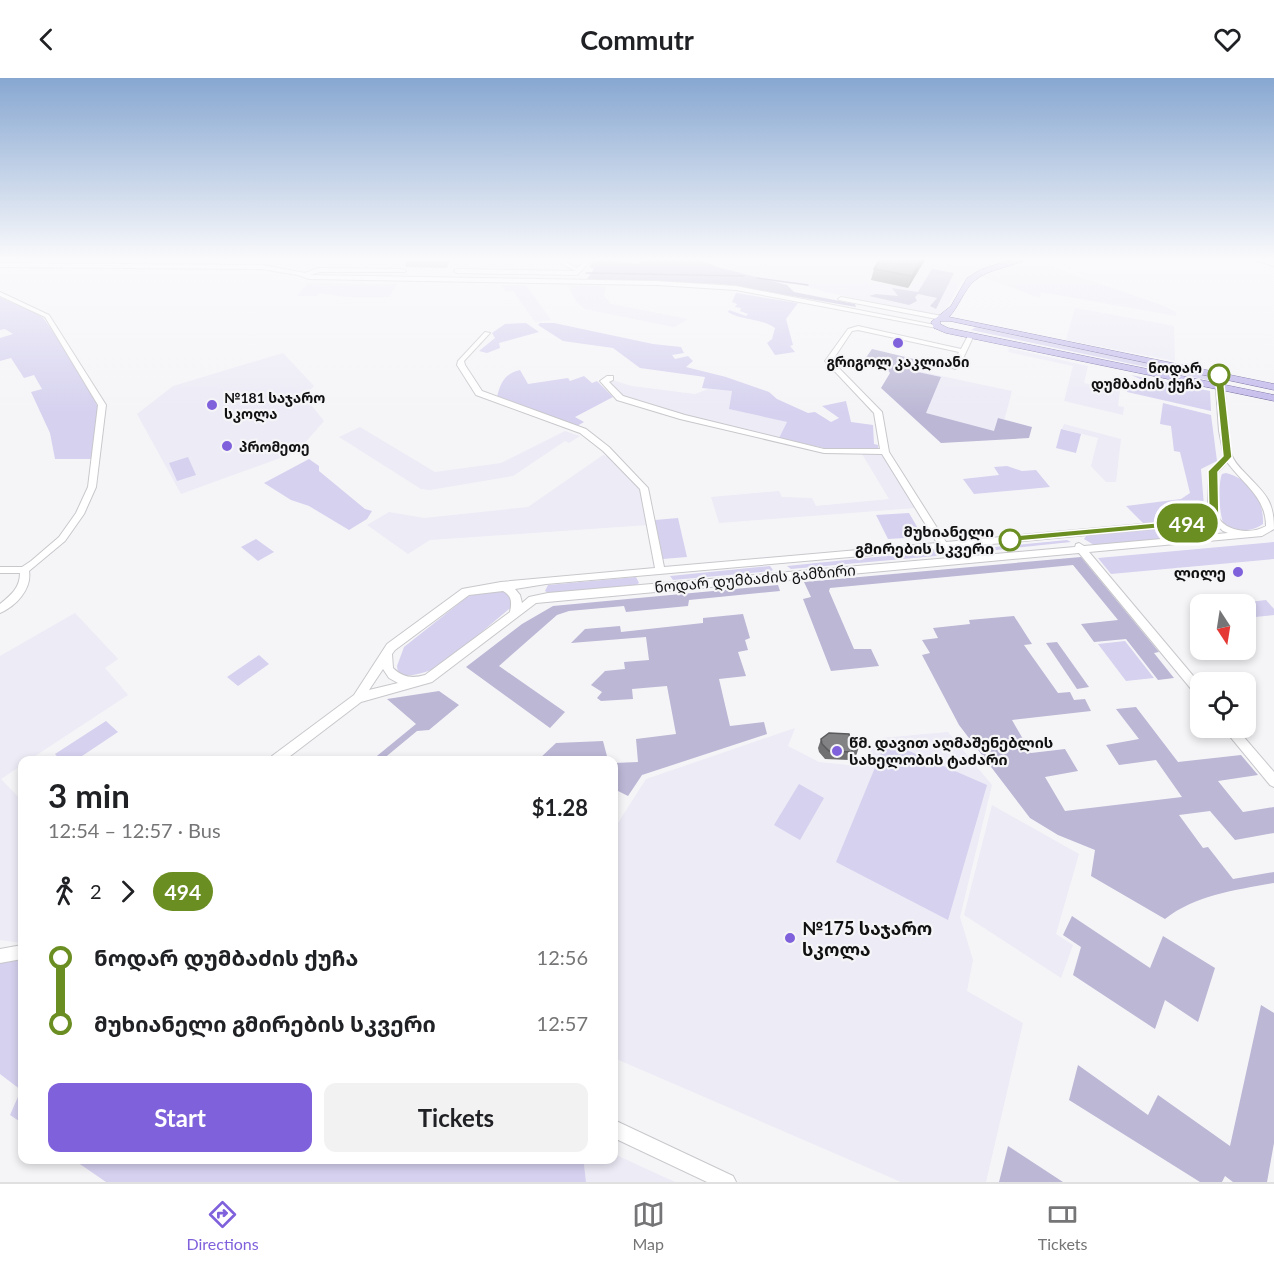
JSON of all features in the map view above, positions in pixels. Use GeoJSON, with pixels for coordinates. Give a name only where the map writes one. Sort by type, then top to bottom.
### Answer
{"type":"FeatureCollection","features":[{"type":"Feature","properties":{"kind":"main road"},"geometry":{"type":"LineString","coordinates":[[941,321],[952,310]]}},
{"type":"Feature","properties":{"kind":"main road"},"geometry":{"type":"LineString","coordinates":[[954,310],[956,324],[971,335],[1274,398]]}},
{"type":"Feature","properties":{"kind":"main road"},"geometry":{"type":"LineString","coordinates":[[941,321],[980,326],[1274,387]]}},
{"type":"Feature","properties":{"kind":"main road"},"geometry":{"type":"LineString","coordinates":[[971,335],[969,327],[980,326]]}},
{"type":"Feature","properties":{"kind":"main road"},"geometry":{"type":"LineString","coordinates":[[1071,356],[1078,353],[1074,346]]}},
{"type":"Feature","properties":{"kind":"street"},"geometry":{"type":"LineString","coordinates":[[0,570],[24,570],[62,539],[80,514],[92,488],[102,405],[47,316],[33,310]]}},
{"type":"Feature","properties":{"kind":"street"},"geometry":{"type":"LineString","coordinates":[[850,310],[941,321]]}},
{"type":"Feature","properties":{"kind":"street"},"geometry":{"type":"LineString","coordinates":[[891,310],[941,321]]}},
{"type":"Feature","properties":{"kind":"street"},"geometry":{"type":"LineString","coordinates":[[952,560],[885,452],[878,412],[828,362],[849,330],[858,328],[962,351]]}},
{"type":"Feature","properties":{"kind":"street"},"geometry":{"type":"LineString","coordinates":[[487,333],[461,361],[461,365],[479,393],[583,432],[606,449],[644,488],[660,571]]}},
{"type":"Feature","properties":{"kind":"street"},"geometry":{"type":"LineString","coordinates":[[955,367],[971,335]]}},
{"type":"Feature","properties":{"kind":"street"},"geometry":{"type":"LineString","coordinates":[[1219,375],[1228,457],[1213,471],[1214,518],[1226,529],[1245,535]]}},
{"type":"Feature","properties":{"kind":"street"},"geometry":{"type":"LineString","coordinates":[[610,378],[604,381],[615,394],[646,407],[824,451],[885,452]]}},
{"type":"Feature","properties":{"kind":"street","name":"ნოდარ დუმბაძის გამზირი"},"geometry":{"type":"LineString","coordinates":[[358,698],[428,679],[515,612],[533,600],[548,597],[1262,533],[1273,527],[1273,517],[1265,497],[1228,457]]}},
{"type":"Feature","properties":{"kind":"street"},"geometry":{"type":"LineString","coordinates":[[1213,471],[1230,472],[1248,481]]}},
{"type":"Feature","properties":{"kind":"street","name":"ნოდარ დუმბაძის გამზირი"},"geometry":{"type":"LineString","coordinates":[[281,756],[358,698],[391,647],[466,591],[546,581],[1192,523],[1212,521],[1214,518]]}},
{"type":"Feature","properties":{"kind":"street"},"geometry":{"type":"LineString","coordinates":[[1192,523],[1205,530],[1207,535],[1204,540]]}},
{"type":"Feature","properties":{"kind":"street"},"geometry":{"type":"LineString","coordinates":[[1078,534],[1081,549],[1190,680]]}},
{"type":"Feature","properties":{"kind":"street"},"geometry":{"type":"LineString","coordinates":[[779,560],[784,576]]}},
{"type":"Feature","properties":{"kind":"street"},"geometry":{"type":"LineString","coordinates":[[0,609],[15,598],[23,587],[24,570]]}},
{"type":"Feature","properties":{"kind":"street"},"geometry":{"type":"LineString","coordinates":[[635,573],[642,578],[643,584],[640,588]]}},
{"type":"Feature","properties":{"kind":"street"},"geometry":{"type":"LineString","coordinates":[[546,581],[540,586],[541,593],[548,597]]}},
{"type":"Feature","properties":{"kind":"street"},"geometry":{"type":"LineString","coordinates":[[501,586],[511,589],[516,594],[518,602],[515,612]]}},
{"type":"Feature","properties":{"kind":"street"},"geometry":{"type":"LineString","coordinates":[[391,647],[386,659],[388,670],[397,679],[412,682],[428,679]]}},
{"type":"Feature","properties":{"kind":"street"},"geometry":{"type":"LineString","coordinates":[[1237,738],[1274,781]]}},
{"type":"Feature","properties":{"kind":"street"},"geometry":{"type":"LineString","coordinates":[[0,956],[18,953]]}},
{"type":"Feature","properties":{"kind":"street"},"geometry":{"type":"LineString","coordinates":[[618,1131],[727,1182]]}},
{"type":"Feature","properties":{"kind":"shaded area"},"geometry":{"type":"Polygon","coordinates":[[[0,310],[29,310],[46,322],[98,408],[98,427],[92,459],[55,459],[50,433],[31,392],[42,389],[34,375],[24,378],[11,358],[0,361],[0,338],[13,334],[5,329],[0,330],[0,310]]]}},
{"type":"Feature","properties":{"kind":"shaded area"},"geometry":{"type":"Polygon","coordinates":[[[526,310],[544,310],[551,320],[535,322],[526,310]]]}},
{"type":"Feature","properties":{"kind":"shaded area"},"geometry":{"type":"Polygon","coordinates":[[[588,310],[639,310],[688,319],[674,327],[588,310]]]}},
{"type":"Feature","properties":{"kind":"shaded area"},"geometry":{"type":"Polygon","coordinates":[[[729,310],[746,316],[748,314],[740,311],[793,310],[786,319],[793,345],[790,346],[795,352],[775,355],[767,343],[772,339],[775,328],[728,312],[729,310]]]}},
{"type":"Feature","properties":{"kind":"shaded area"},"geometry":{"type":"Polygon","coordinates":[[[907,310],[946,310],[942,317],[907,310]]]}},
{"type":"Feature","properties":{"kind":"shaded area"},"geometry":{"type":"Polygon","coordinates":[[[1075,310],[1174,326],[1175,361],[1066,340],[1075,310]]]}},
{"type":"Feature","properties":{"kind":"shaded area"},"geometry":{"type":"Polygon","coordinates":[[[1140,310],[1171,310],[1176,312],[1176,316],[1140,310]]]}},
{"type":"Feature","properties":{"kind":"shaded area"},"geometry":{"type":"Polygon","coordinates":[[[526,323],[539,332],[499,343],[500,348],[487,353],[479,351],[495,338],[492,333],[505,324],[526,323]]]}},
{"type":"Feature","properties":{"kind":"shaded area"},"geometry":{"type":"Polygon","coordinates":[[[554,323],[653,344],[681,347],[684,353],[672,355],[675,359],[688,356],[693,361],[686,367],[726,377],[769,392],[777,399],[808,413],[815,412],[831,422],[839,418],[822,406],[846,401],[851,422],[873,425],[874,444],[878,445],[878,450],[833,450],[779,438],[787,422],[729,409],[732,391],[702,388],[705,377],[640,368],[613,348],[563,341],[538,325],[554,323]]]}},
{"type":"Feature","properties":{"kind":"shaded area"},"geometry":{"type":"Polygon","coordinates":[[[976,327],[1207,376],[1212,381],[971,330],[976,327]]]}},
{"type":"Feature","properties":{"kind":"shaded area"},"geometry":{"type":"Polygon","coordinates":[[[1009,348],[1088,366],[1084,383],[1120,391],[1118,406],[1124,407],[1123,415],[1064,401],[1073,366],[1008,352],[1009,348]]]}},
{"type":"Feature","properties":{"kind":"shaded area"},"geometry":{"type":"Polygon","coordinates":[[[872,349],[918,360],[913,371],[941,377],[926,413],[994,431],[998,418],[1032,427],[1029,438],[941,443],[881,388],[890,373],[884,365],[865,359],[872,349]]]}},
{"type":"Feature","properties":{"kind":"shaded area"},"geometry":{"type":"Polygon","coordinates":[[[283,353],[314,386],[304,396],[324,421],[297,452],[181,494],[137,414],[173,386],[283,353]]]}},
{"type":"Feature","properties":{"kind":"shaded area"},"geometry":{"type":"Polygon","coordinates":[[[520,370],[528,384],[568,378],[570,381],[584,376],[592,383],[597,381],[613,397],[575,417],[584,422],[577,426],[497,397],[504,379],[520,370]]]}},
{"type":"Feature","properties":{"kind":"shaded area"},"geometry":{"type":"Polygon","coordinates":[[[918,371],[1012,391],[1000,436],[940,439],[902,403],[918,371]]]}},
{"type":"Feature","properties":{"kind":"shaded area"},"geometry":{"type":"Polygon","coordinates":[[[1131,375],[1210,391],[1211,411],[1127,392],[1128,382],[1139,384],[1140,379],[1131,375]]]}},
{"type":"Feature","properties":{"kind":"shaded area"},"geometry":{"type":"Polygon","coordinates":[[[612,380],[632,386],[695,394],[708,389],[732,391],[730,409],[787,422],[779,438],[701,420],[624,398],[607,383],[612,380]]]}},
{"type":"Feature","properties":{"kind":"shaded area"},"geometry":{"type":"Polygon","coordinates":[[[1163,403],[1211,415],[1217,461],[1201,469],[1205,518],[1143,523],[1126,506],[1181,499],[1190,493],[1180,452],[1174,451],[1171,426],[1160,424],[1163,403]]]}},
{"type":"Feature","properties":{"kind":"shaded area"},"geometry":{"type":"Polygon","coordinates":[[[1064,424],[1121,439],[1116,482],[1106,482],[1091,466],[1098,438],[1062,429],[1064,424]]]}},
{"type":"Feature","properties":{"kind":"shaded area"},"geometry":{"type":"Polygon","coordinates":[[[360,427],[435,472],[501,463],[565,431],[580,436],[569,443],[565,441],[513,476],[430,490],[421,489],[339,437],[360,427]]]}},
{"type":"Feature","properties":{"kind":"shaded area"},"geometry":{"type":"Polygon","coordinates":[[[1061,429],[1081,434],[1076,453],[1056,448],[1061,429]]]}},
{"type":"Feature","properties":{"kind":"shaded area"},"geometry":{"type":"Polygon","coordinates":[[[862,454],[885,455],[916,508],[719,523],[711,497],[779,491],[782,497],[812,498],[816,506],[889,499],[862,454]]]}},
{"type":"Feature","properties":{"kind":"shaded area"},"geometry":{"type":"Polygon","coordinates":[[[603,455],[609,457],[640,489],[648,525],[430,540],[408,554],[367,525],[389,512],[424,518],[528,507],[603,455]]]}},
{"type":"Feature","properties":{"kind":"shaded area"},"geometry":{"type":"Polygon","coordinates":[[[188,457],[196,475],[177,481],[169,463],[188,457]]]}},
{"type":"Feature","properties":{"kind":"shaded area"},"geometry":{"type":"Polygon","coordinates":[[[309,459],[319,466],[319,471],[365,509],[372,511],[367,519],[349,530],[309,506],[291,500],[264,483],[309,459]]]}},
{"type":"Feature","properties":{"kind":"shaded area"},"geometry":{"type":"Polygon","coordinates":[[[1007,466],[1022,471],[1036,470],[1050,487],[974,494],[963,479],[999,475],[994,467],[1007,466]]]}},
{"type":"Feature","properties":{"kind":"shaded area"},"geometry":{"type":"Polygon","coordinates":[[[1226,473],[1249,485],[1261,507],[1263,524],[1254,528],[1236,530],[1226,526],[1223,522],[1220,484],[1222,474],[1226,473]]]}},
{"type":"Feature","properties":{"kind":"shaded area"},"geometry":{"type":"Polygon","coordinates":[[[909,513],[923,537],[888,539],[876,515],[909,513]]]}},
{"type":"Feature","properties":{"kind":"shaded area"},"geometry":{"type":"Polygon","coordinates":[[[678,518],[687,557],[663,559],[655,520],[678,518]]]}},
{"type":"Feature","properties":{"kind":"shaded area"},"geometry":{"type":"Polygon","coordinates":[[[1190,526],[1202,531],[1202,535],[1094,545],[1084,539],[1086,536],[1190,526]]]}},
{"type":"Feature","properties":{"kind":"shaded area"},"geometry":{"type":"Polygon","coordinates":[[[256,539],[274,552],[258,561],[241,547],[256,539]]]}},
{"type":"Feature","properties":{"kind":"shaded area"},"geometry":{"type":"Polygon","coordinates":[[[1067,540],[1071,542],[958,554],[954,551],[1067,540]]]}},
{"type":"Feature","properties":{"kind":"shaded area"},"geometry":{"type":"Polygon","coordinates":[[[1274,542],[1274,559],[1111,574],[1098,558],[1274,542]]]}},
{"type":"Feature","properties":{"kind":"shaded area"},"geometry":{"type":"Polygon","coordinates":[[[934,551],[938,554],[936,556],[791,569],[787,566],[934,551]]]}},
{"type":"Feature","properties":{"kind":"shaded area"},"geometry":{"type":"Polygon","coordinates":[[[1081,557],[1159,652],[1154,653],[1174,678],[1158,680],[1126,639],[1094,642],[1081,624],[1118,620],[1073,565],[830,588],[829,591],[854,649],[871,649],[879,666],[831,671],[803,599],[811,597],[804,582],[1081,557]]]}},
{"type":"Feature","properties":{"kind":"shaded area"},"geometry":{"type":"Polygon","coordinates":[[[770,566],[773,570],[771,571],[673,580],[670,576],[770,566]]]}},
{"type":"Feature","properties":{"kind":"shaded area"},"geometry":{"type":"Polygon","coordinates":[[[636,577],[639,583],[636,585],[548,593],[545,591],[548,585],[636,577]]]}},
{"type":"Feature","properties":{"kind":"shaded area"},"geometry":{"type":"Polygon","coordinates":[[[778,585],[780,591],[689,600],[688,606],[626,612],[624,606],[569,611],[557,615],[499,666],[565,712],[550,728],[466,667],[522,624],[553,606],[778,585]]]}},
{"type":"Feature","properties":{"kind":"shaded area"},"geometry":{"type":"Polygon","coordinates":[[[507,591],[514,605],[441,666],[414,675],[398,673],[397,666],[404,647],[467,597],[481,592],[507,591]]]}},
{"type":"Feature","properties":{"kind":"shaded area"},"geometry":{"type":"Polygon","coordinates":[[[1266,600],[1274,609],[1274,615],[1256,617],[1256,601],[1266,600]]]}},
{"type":"Feature","properties":{"kind":"shaded area"},"geometry":{"type":"Polygon","coordinates":[[[75,613],[118,659],[105,668],[128,695],[35,756],[18,756],[18,768],[1,779],[18,797],[18,942],[0,940],[0,656],[75,613]]]}},
{"type":"Feature","properties":{"kind":"shaded area"},"geometry":{"type":"Polygon","coordinates":[[[743,614],[750,638],[745,640],[748,650],[738,652],[746,676],[719,679],[730,726],[764,722],[767,734],[642,775],[628,796],[618,791],[618,763],[638,762],[636,739],[676,734],[667,686],[632,689],[633,699],[601,701],[597,698],[602,692],[591,685],[605,671],[625,669],[624,662],[649,660],[646,637],[571,643],[585,629],[620,626],[621,632],[703,623],[703,618],[743,614]]]}},
{"type":"Feature","properties":{"kind":"shaded area"},"geometry":{"type":"Polygon","coordinates":[[[1014,616],[1032,644],[1024,645],[1058,693],[1070,692],[1074,700],[1085,699],[1091,711],[1012,720],[1031,753],[1065,749],[1078,771],[1045,777],[1065,811],[1182,797],[1156,760],[1119,765],[1106,745],[1139,739],[1116,709],[1136,707],[1178,762],[1241,755],[1258,775],[1218,781],[1243,812],[1274,807],[1274,833],[1235,840],[1210,811],[1179,815],[1203,848],[1208,847],[1233,879],[1274,872],[1274,883],[1203,899],[1165,919],[1091,876],[1095,850],[1058,835],[1030,818],[959,725],[922,655],[930,653],[922,640],[938,638],[933,628],[970,624],[969,620],[1014,616]]]}},
{"type":"Feature","properties":{"kind":"shaded area"},"geometry":{"type":"Polygon","coordinates":[[[1125,641],[1154,678],[1126,681],[1098,644],[1125,641]]]}},
{"type":"Feature","properties":{"kind":"shaded area"},"geometry":{"type":"Polygon","coordinates":[[[1057,642],[1089,687],[1077,689],[1046,643],[1057,642]]]}},
{"type":"Feature","properties":{"kind":"shaded area"},"geometry":{"type":"Polygon","coordinates":[[[259,655],[269,664],[238,686],[227,677],[259,655]]]}},
{"type":"Feature","properties":{"kind":"shaded area"},"geometry":{"type":"Polygon","coordinates":[[[439,691],[459,705],[429,730],[417,731],[387,756],[377,756],[416,724],[387,699],[439,691]]]}},
{"type":"Feature","properties":{"kind":"shaded area"},"geometry":{"type":"Polygon","coordinates":[[[106,721],[118,732],[82,756],[57,756],[55,754],[106,721]]]}},
{"type":"Feature","properties":{"kind":"shaded area","name":"№175 საჯარო სკოლა"},"geometry":{"type":"Polygon","coordinates":[[[795,728],[788,746],[819,762],[858,766],[881,738],[948,732],[992,785],[960,917],[973,960],[967,991],[1023,1023],[986,1182],[901,1182],[618,1060],[618,823],[646,779],[795,728]]]}},
{"type":"Feature","properties":{"kind":"shaded area"},"geometry":{"type":"Polygon","coordinates":[[[603,741],[607,756],[542,756],[556,743],[603,741]]]}},
{"type":"Feature","properties":{"kind":"shaded area"},"geometry":{"type":"Polygon","coordinates":[[[886,741],[987,785],[948,920],[836,862],[886,741]]]}},
{"type":"Feature","properties":{"kind":"shaded area"},"geometry":{"type":"Polygon","coordinates":[[[799,784],[824,798],[800,840],[774,825],[799,784]]]}},
{"type":"Feature","properties":{"kind":"shaded area"},"geometry":{"type":"Polygon","coordinates":[[[992,805],[1079,854],[1056,934],[1073,945],[1061,978],[964,915],[992,805]]]}},
{"type":"Feature","properties":{"kind":"shaded area"},"geometry":{"type":"Polygon","coordinates":[[[1072,916],[1150,968],[1163,936],[1215,968],[1198,1022],[1165,1000],[1155,1029],[1073,975],[1081,947],[1063,935],[1072,916]]]}},
{"type":"Feature","properties":{"kind":"shaded area"},"geometry":{"type":"Polygon","coordinates":[[[18,960],[18,1088],[0,1074],[0,962],[18,960]]]}},
{"type":"Feature","properties":{"kind":"shaded area"},"geometry":{"type":"Polygon","coordinates":[[[1261,1005],[1274,1013],[1274,1143],[1267,1182],[1233,1182],[1225,1176],[1222,1182],[1200,1182],[1069,1100],[1078,1065],[1148,1115],[1158,1095],[1230,1146],[1261,1005]]]}},
{"type":"Feature","properties":{"kind":"shaded area"},"geometry":{"type":"Polygon","coordinates":[[[18,1097],[18,1120],[10,1115],[18,1097]]]}},
{"type":"Feature","properties":{"kind":"shaded area"},"geometry":{"type":"Polygon","coordinates":[[[1008,1146],[1063,1182],[999,1182],[1008,1146]]]}},
{"type":"Feature","properties":{"kind":"shaded area"},"geometry":{"type":"Polygon","coordinates":[[[618,1156],[675,1182],[586,1182],[584,1164],[618,1164],[618,1156]]]}},
{"type":"Feature","properties":{"kind":"shaded area"},"geometry":{"type":"Polygon","coordinates":[[[80,1164],[584,1164],[586,1182],[106,1182],[80,1164]]]}},
{"type":"Feature","properties":{"kind":"building"},"geometry":{"type":"Polygon","coordinates":[[[829,733],[849,734],[850,738],[858,738],[859,747],[852,747],[852,752],[829,751],[822,744],[821,739],[829,733]]]}},
{"type":"Feature","properties":{"kind":"bus line","name":"494"},"geometry":{"type":"LineString","coordinates":[[1010,540],[1212,521],[1214,518],[1213,471],[1228,457],[1219,375]]}},
{"type":"Feature","properties":{"kind":"place","name":"გრიგოლ კაკლიანი"},"geometry":{"type":"Point","coordinates":[898,343]}},
{"type":"Feature","properties":{"kind":"place","name":"ნოდარ დუმბაძის ქუჩა"},"geometry":{"type":"Point","coordinates":[1219,375]}},
{"type":"Feature","properties":{"kind":"place","name":"№181 საჯარო სკოლა"},"geometry":{"type":"Point","coordinates":[212,405]}},
{"type":"Feature","properties":{"kind":"place","name":"პრომეთე"},"geometry":{"type":"Point","coordinates":[227,446]}},
{"type":"Feature","properties":{"kind":"place","name":"მუხიანელი გმირების სკვერი"},"geometry":{"type":"Point","coordinates":[1010,540]}},
{"type":"Feature","properties":{"kind":"place","name":"ლილე"},"geometry":{"type":"Point","coordinates":[1238,572]}},
{"type":"Feature","properties":{"kind":"place","name":"წმ. დავით აღმაშენებლის სახელობის ტაძარი"},"geometry":{"type":"Point","coordinates":[837,751]}},
{"type":"Feature","properties":{"kind":"place","name":"№175 საჯარო სკოლა"},"geometry":{"type":"Point","coordinates":[790,938]}}]}
